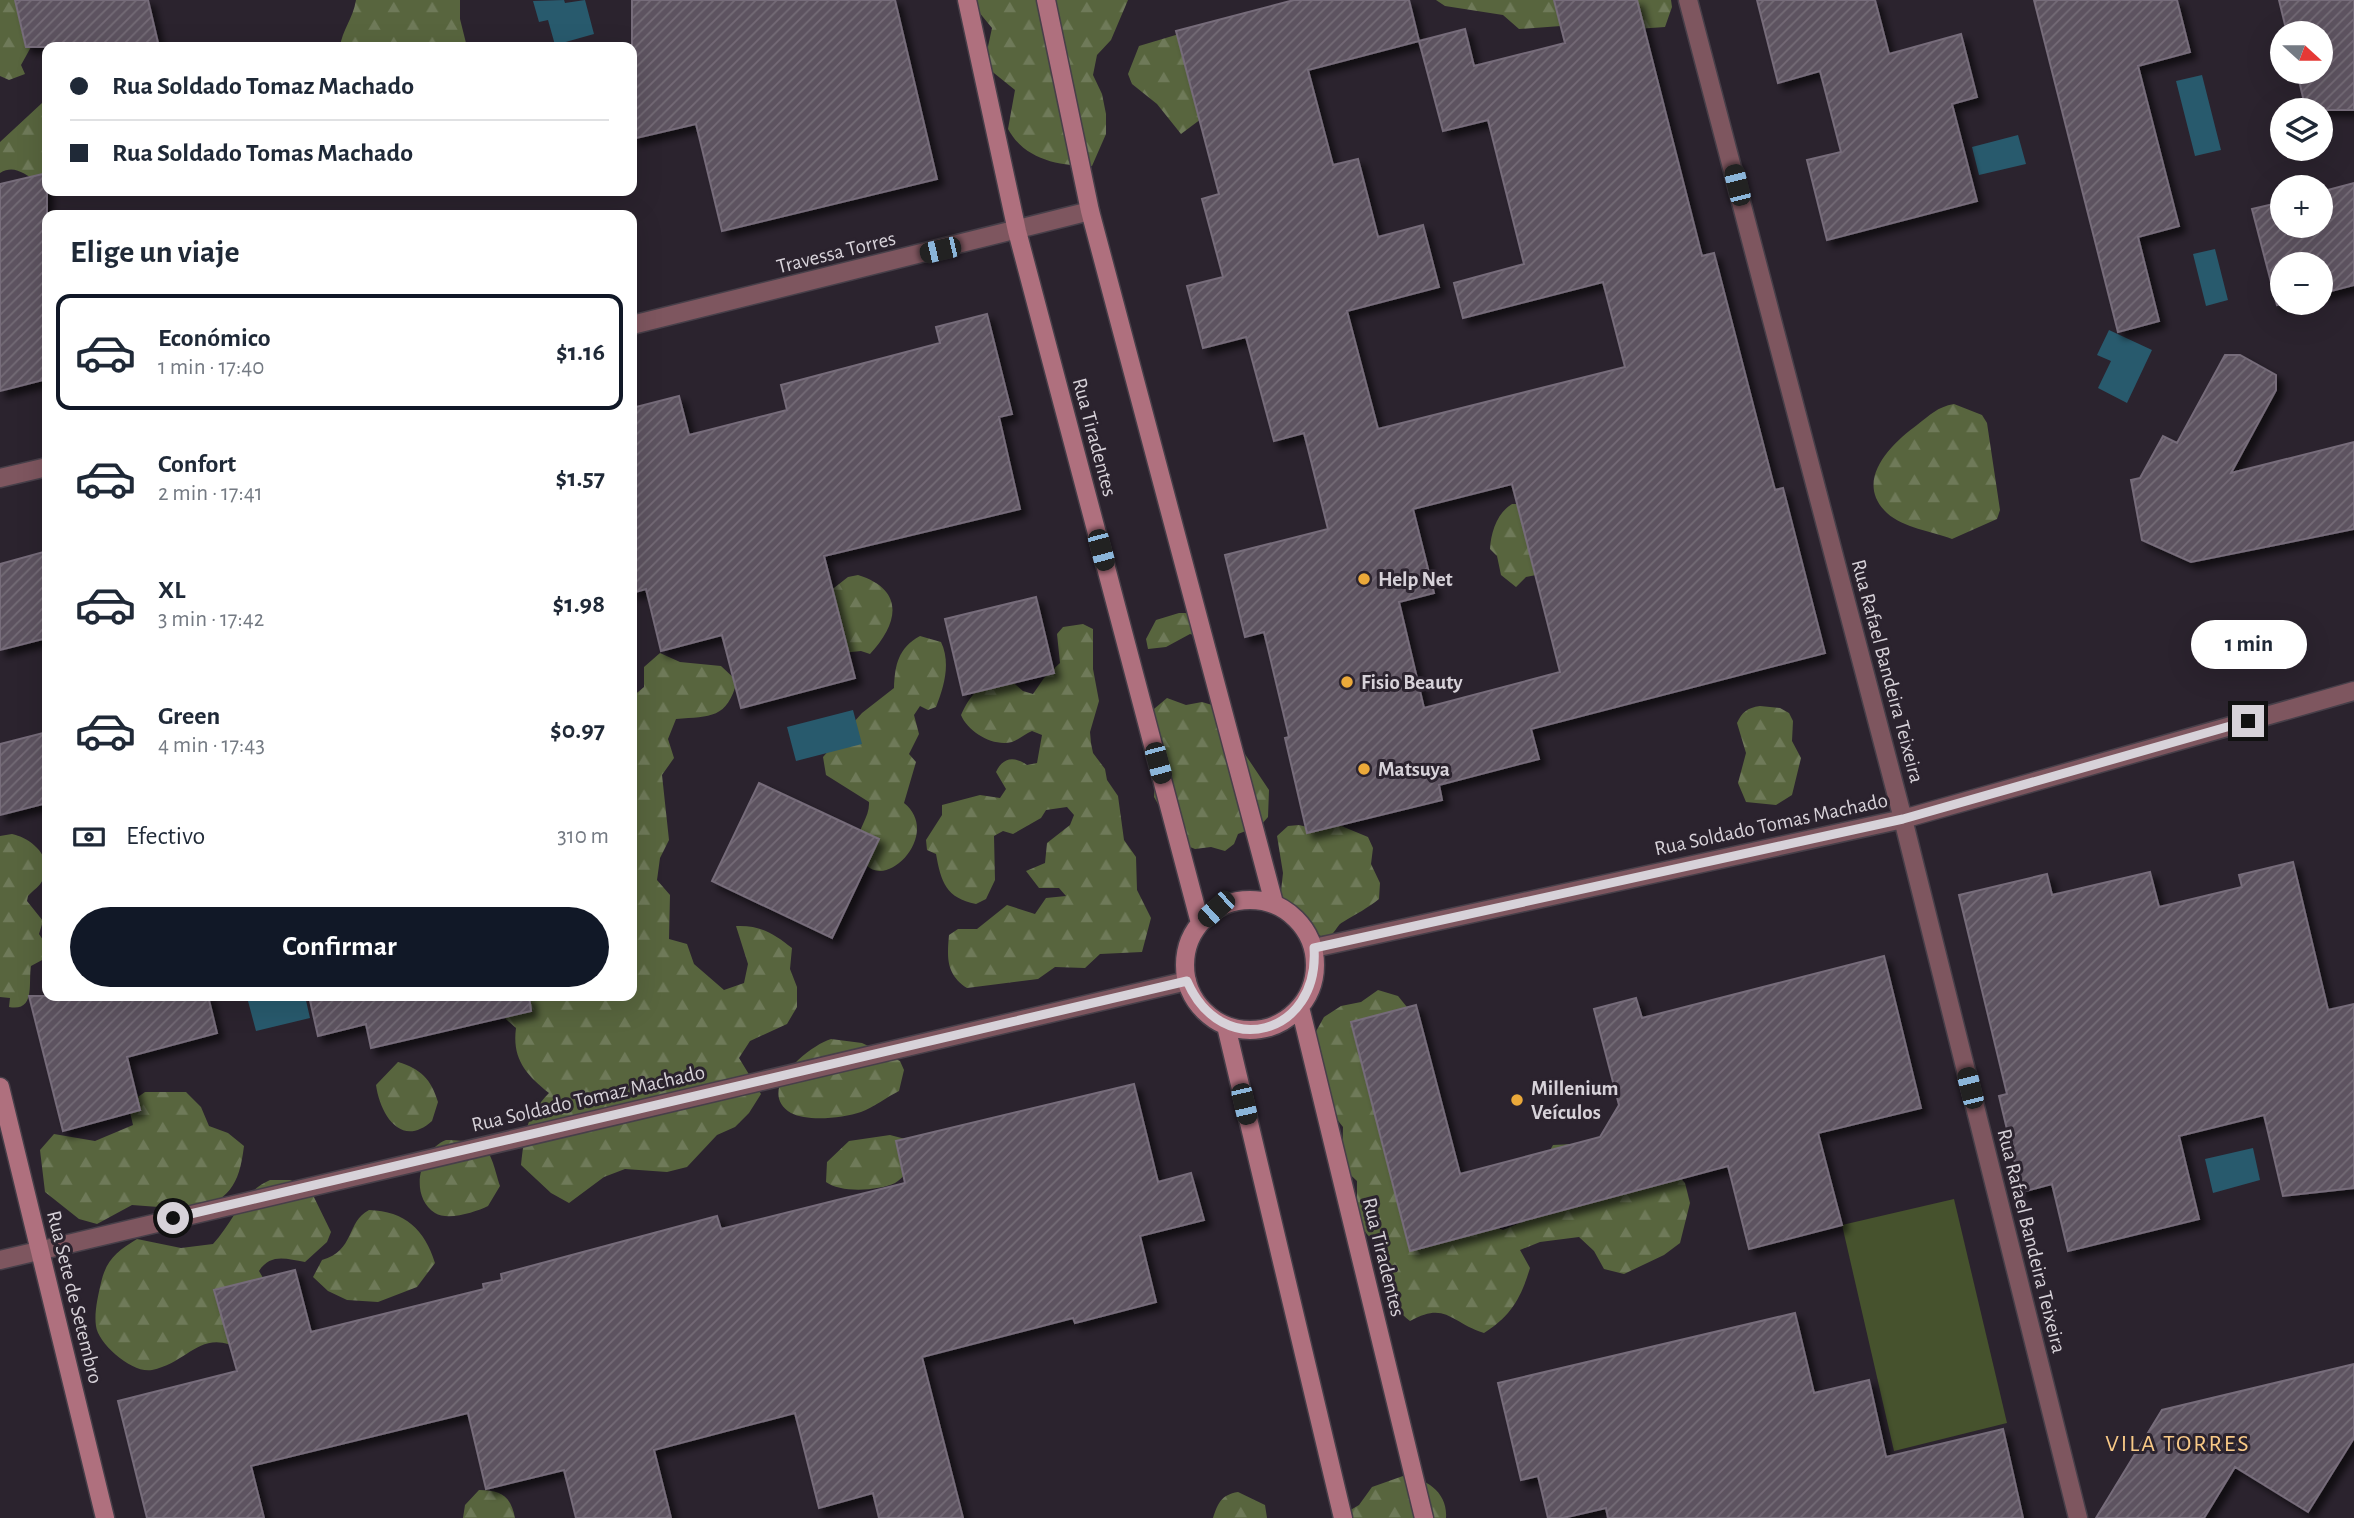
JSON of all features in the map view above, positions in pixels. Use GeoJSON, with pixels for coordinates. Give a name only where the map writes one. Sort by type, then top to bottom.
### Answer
{"type":"FeatureCollection","features":[{"type":"Feature","properties":{"kind":"main road","name":"Rua Tiradentes"},"geometry":{"type":"LineString","coordinates":[[967,0],[1017,231],[1200,923]]}},
{"type":"Feature","properties":{"kind":"main road"},"geometry":{"type":"LineString","coordinates":[[1046,0],[1090,211],[1274,903]]}},
{"type":"Feature","properties":{"kind":"main road"},"geometry":{"type":"LineString","coordinates":[[1255,899],[1274,903],[1292,914],[1306,929],[1314,948],[1315,968],[1311,989],[1300,1006],[1286,1020],[1266,1028],[1246,1030],[1226,1026],[1202,1008],[1187,981],[1187,951],[1200,923],[1216,909],[1234,901],[1255,899]]}},
{"type":"Feature","properties":{"kind":"main road","name":"Rua Tiradentes"},"geometry":{"type":"LineString","coordinates":[[1300,1006],[1424,1518]]}},
{"type":"Feature","properties":{"kind":"main road"},"geometry":{"type":"LineString","coordinates":[[1226,1026],[1343,1518]]}},
{"type":"Feature","properties":{"kind":"main road","name":"Rua Sete de Setembro"},"geometry":{"type":"LineString","coordinates":[[0,1087],[105,1518]]}},
{"type":"Feature","properties":{"kind":"street","name":"Rua Rafael Bandeira Teixeira"},"geometry":{"type":"LineString","coordinates":[[1688,0],[1903,819],[2078,1518]]}},
{"type":"Feature","properties":{"kind":"street","name":"Travessa Torres"},"geometry":{"type":"LineString","coordinates":[[637,324],[1090,211]]}},
{"type":"Feature","properties":{"kind":"street"},"geometry":{"type":"LineString","coordinates":[[0,478],[42,468]]}},
{"type":"Feature","properties":{"kind":"street","name":"Rua Soldado Tomas Machado"},"geometry":{"type":"LineString","coordinates":[[1314,948],[1903,819],[2354,691]]}},
{"type":"Feature","properties":{"kind":"street","name":"Rua Soldado Tomaz Machado"},"geometry":{"type":"LineString","coordinates":[[0,1260],[1187,981]]}},
{"type":"Feature","properties":{"kind":"green space"},"geometry":{"type":"Polygon","coordinates":[[[0,0],[31,0],[31,47],[21,65],[25,74],[9,80],[0,76],[0,0]]]}},
{"type":"Feature","properties":{"kind":"green space"},"geometry":{"type":"Polygon","coordinates":[[[356,0],[460,0],[460,19],[466,42],[341,42],[356,0]]]}},
{"type":"Feature","properties":{"kind":"green space"},"geometry":{"type":"Polygon","coordinates":[[[969,0],[1128,0],[1111,40],[1097,55],[1093,75],[1102,94],[1106,134],[1092,166],[1067,165],[1044,159],[1024,148],[1015,139],[1008,129],[1015,90],[984,65],[992,28],[969,0]]]}},
{"type":"Feature","properties":{"kind":"green space"},"geometry":{"type":"Polygon","coordinates":[[[1436,0],[1671,0],[1672,7],[1665,27],[1579,33],[1561,26],[1519,29],[1503,15],[1445,6],[1436,0]]]}},
{"type":"Feature","properties":{"kind":"green space"},"geometry":{"type":"Polygon","coordinates":[[[1179,34],[1201,119],[1181,134],[1157,104],[1132,84],[1128,74],[1139,46],[1179,34]]]}},
{"type":"Feature","properties":{"kind":"green space"},"geometry":{"type":"Polygon","coordinates":[[[42,103],[42,178],[38,181],[15,170],[0,173],[0,142],[42,103]]]}},
{"type":"Feature","properties":{"kind":"green space"},"geometry":{"type":"Polygon","coordinates":[[[1954,404],[1982,415],[1987,423],[2000,510],[1997,519],[1952,539],[1909,526],[1894,518],[1877,501],[1874,488],[1880,464],[1897,442],[1934,412],[1954,404]]]}},
{"type":"Feature","properties":{"kind":"green space"},"geometry":{"type":"Polygon","coordinates":[[[1512,504],[1531,504],[1536,575],[1526,577],[1516,587],[1501,575],[1497,556],[1490,549],[1496,524],[1502,512],[1512,504]]]}},
{"type":"Feature","properties":{"kind":"green space"},"geometry":{"type":"Polygon","coordinates":[[[858,575],[884,589],[890,599],[891,620],[887,631],[870,654],[861,651],[832,654],[830,591],[848,577],[858,575]]]}},
{"type":"Feature","properties":{"kind":"green space"},"geometry":{"type":"Polygon","coordinates":[[[1179,613],[1195,614],[1204,618],[1211,631],[1204,638],[1190,634],[1166,647],[1148,649],[1146,639],[1156,620],[1179,613]]]}},
{"type":"Feature","properties":{"kind":"green space"},"geometry":{"type":"Polygon","coordinates":[[[1083,624],[1093,629],[1093,669],[1099,701],[1090,732],[1093,753],[1105,769],[1107,780],[1118,796],[1124,840],[1136,857],[1137,890],[1151,918],[1142,952],[1100,954],[1085,968],[1055,967],[1038,979],[967,988],[955,977],[949,965],[949,935],[958,929],[977,929],[1007,905],[1035,914],[1046,898],[1066,896],[1059,888],[1039,888],[1026,871],[1045,863],[1047,843],[1070,825],[1074,815],[1067,807],[1046,810],[1041,818],[1013,834],[1003,831],[994,836],[995,880],[986,899],[976,904],[951,893],[943,881],[936,854],[927,850],[926,840],[942,815],[942,805],[980,795],[1000,798],[1006,789],[996,772],[999,767],[1005,761],[1013,759],[1027,765],[1037,763],[1042,735],[1032,731],[1012,742],[997,742],[975,732],[961,715],[979,689],[999,680],[1008,678],[1023,691],[1033,694],[1044,678],[1060,663],[1057,634],[1063,627],[1083,624]]]}},
{"type":"Feature","properties":{"kind":"green space"},"geometry":{"type":"Polygon","coordinates":[[[920,636],[941,642],[946,667],[936,707],[928,710],[920,706],[914,715],[919,734],[909,754],[916,762],[904,803],[915,818],[917,834],[911,849],[901,862],[888,869],[875,870],[864,862],[858,843],[869,802],[826,775],[823,757],[862,713],[894,688],[895,672],[902,652],[920,636]]]}},
{"type":"Feature","properties":{"kind":"green space"},"geometry":{"type":"Polygon","coordinates":[[[660,653],[680,662],[721,666],[737,681],[723,709],[708,716],[676,719],[668,739],[674,758],[662,775],[669,840],[660,858],[657,880],[670,895],[669,939],[687,944],[694,964],[724,990],[744,983],[748,964],[736,926],[752,927],[772,934],[792,948],[790,969],[797,987],[797,1007],[787,1024],[750,1041],[739,1058],[761,1094],[749,1113],[735,1127],[717,1135],[687,1167],[667,1172],[625,1169],[604,1177],[569,1203],[551,1193],[521,1165],[531,1118],[549,1093],[522,1065],[516,1048],[516,1028],[500,1014],[497,1001],[637,1001],[637,693],[644,687],[644,667],[660,653]]]}},
{"type":"Feature","properties":{"kind":"green space"},"geometry":{"type":"Polygon","coordinates":[[[1167,698],[1186,705],[1202,702],[1212,705],[1269,790],[1268,817],[1261,825],[1238,834],[1234,844],[1225,851],[1211,847],[1195,849],[1180,843],[1154,797],[1155,778],[1168,764],[1148,714],[1167,698]]]}},
{"type":"Feature","properties":{"kind":"green space"},"geometry":{"type":"Polygon","coordinates":[[[1760,706],[1780,708],[1789,713],[1793,721],[1792,741],[1801,758],[1792,795],[1776,805],[1746,802],[1738,783],[1746,753],[1737,723],[1746,711],[1760,706]]]}},
{"type":"Feature","properties":{"kind":"green space"},"geometry":{"type":"Polygon","coordinates":[[[1299,825],[1319,830],[1339,825],[1368,837],[1373,848],[1371,864],[1380,883],[1379,899],[1341,923],[1331,935],[1321,936],[1307,931],[1280,900],[1283,873],[1277,836],[1288,826],[1299,825]]]}},
{"type":"Feature","properties":{"kind":"green space"},"geometry":{"type":"Polygon","coordinates":[[[0,836],[19,836],[33,844],[42,854],[42,882],[28,896],[27,901],[42,920],[39,934],[42,938],[42,960],[31,966],[29,995],[27,1001],[18,1007],[9,1007],[10,998],[0,997],[0,836]]]}},
{"type":"Feature","properties":{"kind":"green space"},"geometry":{"type":"Polygon","coordinates":[[[1378,990],[1398,996],[1411,1012],[1442,1154],[1471,1184],[1486,1223],[1503,1230],[1522,1222],[1522,1201],[1553,1145],[1574,1144],[1671,1168],[1685,1183],[1690,1203],[1680,1243],[1664,1255],[1624,1274],[1604,1269],[1594,1251],[1579,1237],[1540,1242],[1520,1250],[1530,1268],[1523,1288],[1508,1313],[1484,1333],[1440,1313],[1422,1315],[1410,1321],[1395,1305],[1388,1289],[1384,1249],[1367,1234],[1359,1220],[1357,1181],[1342,1167],[1343,1127],[1317,1094],[1314,1035],[1324,1017],[1341,1006],[1361,1002],[1378,990]]]}},
{"type":"Feature","properties":{"kind":"green space"},"geometry":{"type":"Polygon","coordinates":[[[831,1039],[862,1043],[900,1061],[904,1070],[899,1091],[866,1110],[845,1116],[816,1118],[791,1113],[781,1104],[778,1093],[781,1082],[798,1060],[831,1039]]]}},
{"type":"Feature","properties":{"kind":"green space"},"geometry":{"type":"Polygon","coordinates":[[[398,1062],[424,1076],[438,1102],[432,1121],[421,1129],[402,1130],[394,1124],[387,1117],[378,1096],[376,1085],[398,1062]]]}},
{"type":"Feature","properties":{"kind":"green space"},"geometry":{"type":"Polygon","coordinates":[[[145,1092],[186,1092],[201,1107],[209,1126],[228,1133],[244,1146],[235,1181],[223,1196],[192,1214],[172,1208],[132,1205],[97,1224],[79,1219],[45,1192],[40,1150],[54,1134],[95,1141],[133,1125],[128,1104],[145,1092]]]}},
{"type":"Feature","properties":{"kind":"green space"},"geometry":{"type":"Polygon","coordinates":[[[890,1135],[909,1140],[918,1159],[898,1181],[888,1186],[859,1190],[840,1188],[826,1182],[827,1162],[849,1141],[890,1135]]]}},
{"type":"Feature","properties":{"kind":"green space"},"geometry":{"type":"Polygon","coordinates":[[[446,1140],[472,1142],[486,1149],[490,1155],[500,1186],[488,1206],[469,1213],[447,1216],[435,1213],[427,1205],[420,1185],[424,1163],[437,1145],[446,1140]]]}},
{"type":"Feature","properties":{"kind":"green space"},"geometry":{"type":"Polygon","coordinates":[[[270,1180],[290,1180],[309,1187],[331,1232],[327,1242],[305,1262],[274,1259],[259,1271],[269,1288],[245,1352],[217,1342],[197,1348],[165,1366],[152,1370],[126,1363],[103,1341],[96,1326],[103,1275],[113,1257],[137,1239],[181,1248],[213,1244],[252,1192],[270,1180]]]}},
{"type":"Feature","properties":{"kind":"green space"},"geometry":{"type":"Polygon","coordinates":[[[1954,1199],[2007,1423],[1894,1451],[1842,1225],[1954,1199]]]}},
{"type":"Feature","properties":{"kind":"green space"},"geometry":{"type":"Polygon","coordinates":[[[369,1210],[393,1214],[412,1224],[426,1241],[435,1263],[417,1287],[378,1302],[347,1300],[328,1291],[313,1277],[322,1260],[340,1250],[362,1215],[369,1210]]]}},
{"type":"Feature","properties":{"kind":"green space"},"geometry":{"type":"Polygon","coordinates":[[[1403,1476],[1420,1480],[1434,1488],[1444,1501],[1446,1518],[1337,1518],[1359,1505],[1372,1487],[1403,1476]]]}},
{"type":"Feature","properties":{"kind":"green space"},"geometry":{"type":"Polygon","coordinates":[[[479,1490],[493,1491],[508,1499],[515,1518],[463,1518],[465,1505],[479,1490]]]}},
{"type":"Feature","properties":{"kind":"green space"},"geometry":{"type":"Polygon","coordinates":[[[1238,1492],[1265,1505],[1267,1518],[1213,1518],[1221,1500],[1238,1492]]]}},
{"type":"Feature","properties":{"kind":"water"},"geometry":{"type":"Polygon","coordinates":[[[564,0],[565,3],[585,0],[594,34],[566,42],[554,42],[548,20],[539,22],[533,1],[564,0]]]}},
{"type":"Feature","properties":{"kind":"water"},"geometry":{"type":"Polygon","coordinates":[[[2202,75],[2221,150],[2195,156],[2176,81],[2202,75]]]}},
{"type":"Feature","properties":{"kind":"water"},"geometry":{"type":"Polygon","coordinates":[[[2018,135],[2026,164],[1979,175],[1972,147],[2018,135]]]}},
{"type":"Feature","properties":{"kind":"water"},"geometry":{"type":"Polygon","coordinates":[[[2215,249],[2228,300],[2206,306],[2193,254],[2215,249]]]}},
{"type":"Feature","properties":{"kind":"water"},"geometry":{"type":"Polygon","coordinates":[[[2109,330],[2152,350],[2127,403],[2098,388],[2111,361],[2097,355],[2109,330]]]}},
{"type":"Feature","properties":{"kind":"water"},"geometry":{"type":"Polygon","coordinates":[[[853,710],[862,744],[796,761],[787,727],[853,710]]]}},
{"type":"Feature","properties":{"kind":"water"},"geometry":{"type":"Polygon","coordinates":[[[248,1001],[306,1001],[310,1018],[256,1031],[248,1001]]]}},
{"type":"Feature","properties":{"kind":"water"},"geometry":{"type":"Polygon","coordinates":[[[2253,1148],[2260,1180],[2213,1193],[2205,1159],[2253,1148]]]}},
{"type":"Feature","properties":{"kind":"building"},"geometry":{"type":"Polygon","coordinates":[[[15,0],[148,0],[158,42],[42,42],[42,47],[26,47],[15,0]]]}},
{"type":"Feature","properties":{"kind":"building"},"geometry":{"type":"Polygon","coordinates":[[[632,0],[895,0],[937,179],[722,231],[696,124],[637,138],[637,42],[632,42],[632,0]]]}},
{"type":"Feature","properties":{"kind":"building"},"geometry":{"type":"Polygon","coordinates":[[[1294,0],[1409,0],[1419,41],[1465,29],[1474,66],[1565,43],[1554,0],[1637,0],[1702,256],[1714,253],[1775,490],[1783,488],[1825,653],[1531,729],[1539,759],[1439,785],[1442,800],[1307,833],[1285,738],[1289,737],[1264,632],[1245,637],[1225,555],[1328,529],[1304,433],[1274,441],[1246,337],[1203,348],[1187,286],[1223,277],[1202,199],[1219,194],[1176,31],[1294,0]],[[1419,41],[1308,70],[1333,165],[1358,159],[1378,237],[1423,225],[1439,287],[1347,311],[1378,429],[1625,367],[1603,282],[1463,318],[1454,283],[1524,264],[1488,120],[1443,131],[1419,41]],[[1512,484],[1413,509],[1434,593],[1399,602],[1424,708],[1560,672],[1512,484]]]}},
{"type":"Feature","properties":{"kind":"building"},"geometry":{"type":"Polygon","coordinates":[[[1757,0],[1875,0],[1889,54],[1961,34],[1977,97],[1952,104],[1977,201],[1827,240],[1807,160],[1841,152],[1820,71],[1778,83],[1757,0]]]}},
{"type":"Feature","properties":{"kind":"building"},"geometry":{"type":"Polygon","coordinates":[[[2034,0],[2177,0],[2190,52],[2138,66],[2179,226],[2138,237],[2159,321],[2118,332],[2034,0]]]}},
{"type":"Feature","properties":{"kind":"building"},"geometry":{"type":"Polygon","coordinates":[[[2279,0],[2354,0],[2354,110],[2333,110],[2333,98],[2303,98],[2300,84],[2333,84],[2333,21],[2284,21],[2279,0]]]}},
{"type":"Feature","properties":{"kind":"building"},"geometry":{"type":"Polygon","coordinates":[[[42,174],[42,196],[47,196],[47,210],[42,210],[42,380],[0,391],[0,184],[42,174]]]}},
{"type":"Feature","properties":{"kind":"building"},"geometry":{"type":"Polygon","coordinates":[[[2354,183],[2354,285],[2333,291],[2333,252],[2270,252],[2270,278],[2252,209],[2270,205],[2270,238],[2333,238],[2333,189],[2354,183]]]}},
{"type":"Feature","properties":{"kind":"building"},"geometry":{"type":"Polygon","coordinates":[[[987,314],[1012,414],[999,417],[1020,509],[824,556],[855,678],[741,708],[722,635],[661,651],[646,589],[637,592],[637,407],[679,396],[689,435],[787,410],[781,385],[940,343],[936,327],[987,314]]]}},
{"type":"Feature","properties":{"kind":"building"},"geometry":{"type":"Polygon","coordinates":[[[2225,355],[2240,355],[2276,375],[2276,390],[2231,473],[2354,442],[2354,529],[2191,562],[2142,540],[2131,480],[2140,478],[2163,436],[2177,443],[2225,355]]]}},
{"type":"Feature","properties":{"kind":"building"},"geometry":{"type":"Polygon","coordinates":[[[42,552],[42,639],[0,650],[0,564],[42,552]]]}},
{"type":"Feature","properties":{"kind":"building"},"geometry":{"type":"Polygon","coordinates":[[[1036,597],[1054,673],[963,695],[945,619],[1036,597]]]}},
{"type":"Feature","properties":{"kind":"building"},"geometry":{"type":"Polygon","coordinates":[[[42,733],[42,804],[0,815],[0,744],[42,733]]]}},
{"type":"Feature","properties":{"kind":"building"},"geometry":{"type":"Polygon","coordinates":[[[759,783],[879,839],[832,938],[712,881],[759,783]]]}},
{"type":"Feature","properties":{"kind":"building"},"geometry":{"type":"Polygon","coordinates":[[[2293,862],[2328,1010],[2354,1004],[2354,1188],[2283,1196],[2264,1115],[2179,1136],[2199,1219],[2068,1251],[2052,1184],[2022,1192],[1999,1096],[2007,1094],[1959,895],[2047,874],[2052,895],[2150,872],[2159,907],[2242,887],[2239,875],[2293,862]]]}},
{"type":"Feature","properties":{"kind":"building"},"geometry":{"type":"Polygon","coordinates":[[[1884,956],[1921,1108],[1818,1133],[1842,1225],[1749,1249],[1728,1166],[1410,1251],[1351,1022],[1416,1005],[1460,1174],[1600,1137],[1619,1105],[1594,1009],[1636,998],[1642,1018],[1884,956]]]}},
{"type":"Feature","properties":{"kind":"building"},"geometry":{"type":"Polygon","coordinates":[[[29,996],[42,996],[42,1001],[209,1001],[217,1033],[127,1057],[140,1110],[63,1131],[29,996]]]}},
{"type":"Feature","properties":{"kind":"building"},"geometry":{"type":"Polygon","coordinates":[[[310,1001],[530,1001],[531,1011],[371,1048],[366,1024],[318,1036],[310,1001]]]}},
{"type":"Feature","properties":{"kind":"building"},"geometry":{"type":"Polygon","coordinates":[[[1134,1084],[1158,1182],[1191,1173],[1204,1220],[1140,1236],[1156,1302],[1075,1323],[1073,1318],[922,1357],[963,1518],[879,1518],[873,1493],[819,1508],[795,1413],[654,1450],[671,1518],[576,1518],[564,1470],[486,1489],[468,1413],[251,1466],[264,1518],[147,1518],[118,1401],[237,1371],[214,1290],[295,1270],[311,1332],[484,1289],[483,1284],[502,1280],[501,1274],[717,1216],[721,1229],[905,1183],[896,1141],[1134,1084]]]}},
{"type":"Feature","properties":{"kind":"building"},"geometry":{"type":"Polygon","coordinates":[[[1795,1313],[1814,1393],[1869,1380],[1886,1457],[2003,1429],[2023,1518],[1608,1518],[1606,1508],[1563,1518],[1548,1518],[1538,1476],[1521,1480],[1498,1383],[1795,1313]]]}},
{"type":"Feature","properties":{"kind":"building"},"geometry":{"type":"Polygon","coordinates":[[[2354,1364],[2354,1438],[2308,1512],[2235,1467],[2204,1518],[2096,1518],[2162,1410],[2354,1364]]]}},
{"type":"Feature","properties":{"kind":"place","name":"Help Net"},"geometry":{"type":"Point","coordinates":[1364,579]}},
{"type":"Feature","properties":{"kind":"place","name":"Fisio Beauty"},"geometry":{"type":"Point","coordinates":[1347,682]}},
{"type":"Feature","properties":{"kind":"place","name":"Matsuya"},"geometry":{"type":"Point","coordinates":[1364,769]}},
{"type":"Feature","properties":{"kind":"place","name":"Millenium Veículos"},"geometry":{"type":"Point","coordinates":[1517,1100]}},
{"type":"Feature","properties":{"kind":"district","name":"VILA TORRES"},"geometry":{"type":"Point","coordinates":[2178,1443]}},
{"type":"Feature","properties":{"kind":"route"},"geometry":{"type":"LineString","coordinates":[[173,1218],[1187,981],[1195,1000],[1209,1015],[1226,1026],[1246,1030],[1266,1028],[1286,1020],[1300,1006],[1311,989],[1315,968],[1314,948],[1903,819],[2248,721]]}}]}
